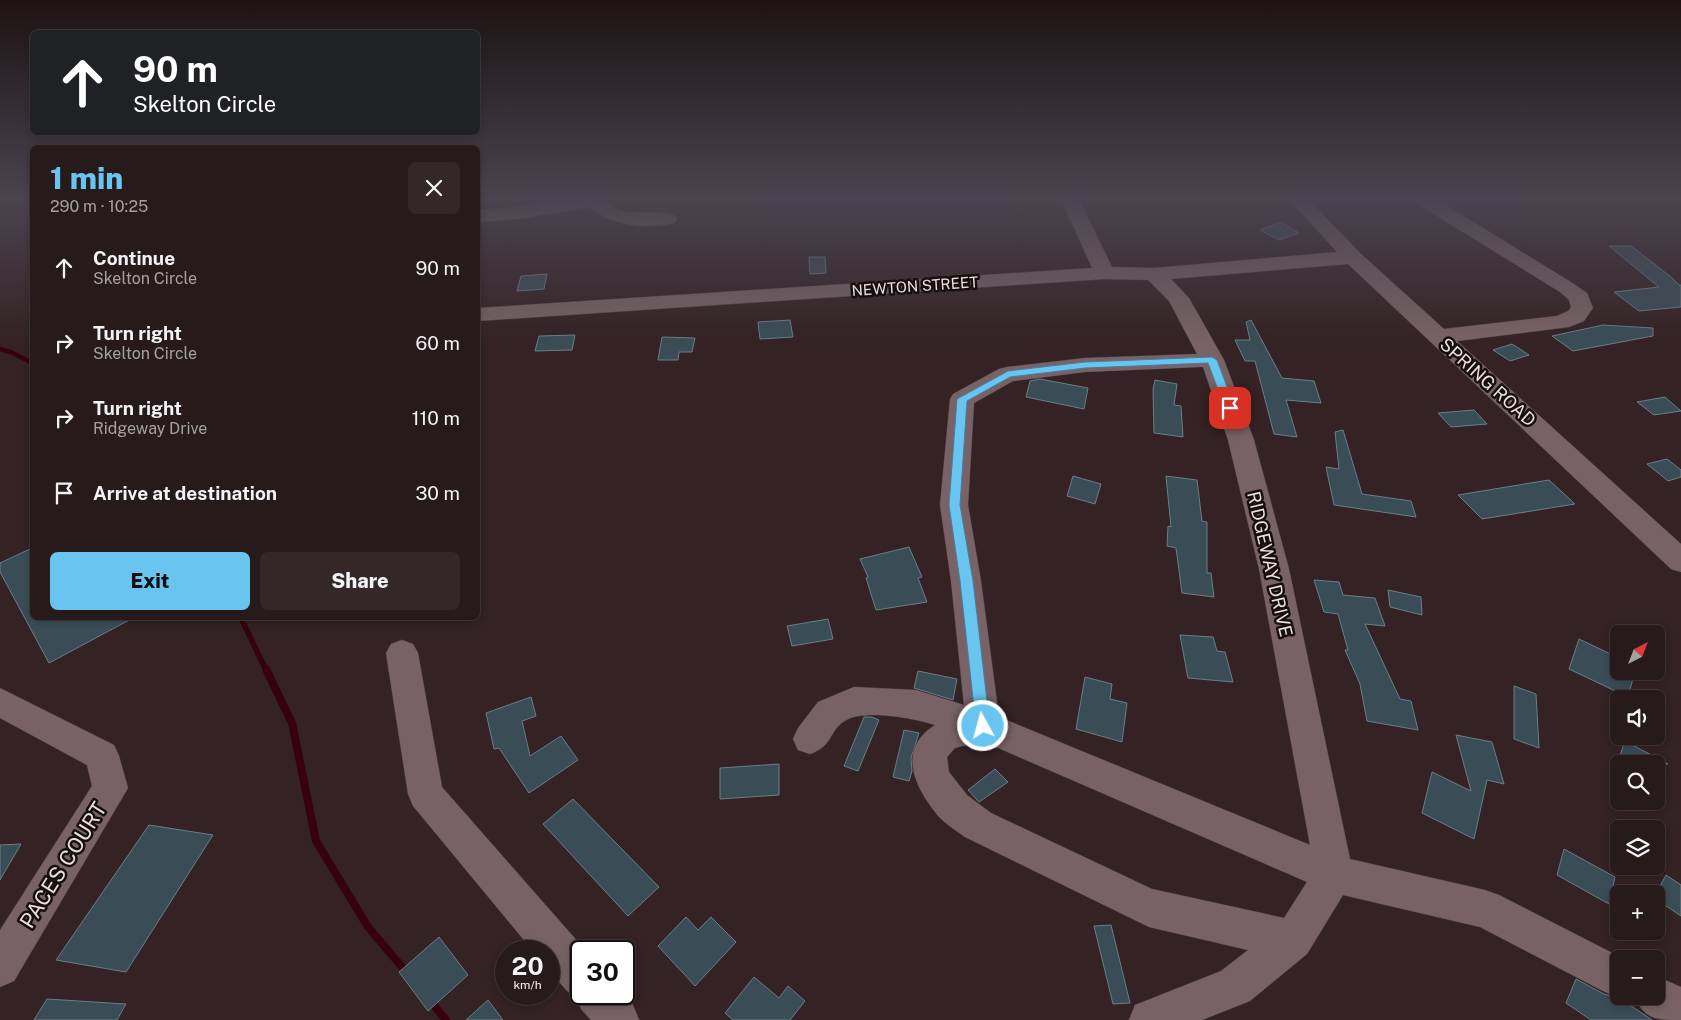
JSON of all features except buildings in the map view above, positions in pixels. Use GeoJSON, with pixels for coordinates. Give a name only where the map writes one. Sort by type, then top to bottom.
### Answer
{"type":"FeatureCollection","features":[{"type":"Feature","properties":{"kind":"street"},"geometry":{"type":"LineString","coordinates":[[1093,247],[1105,273]]}},
{"type":"Feature","properties":{"kind":"street","name":"SPRING ROAD"},"geometry":{"type":"LineString","coordinates":[[1343,247],[1681,561]]}},
{"type":"Feature","properties":{"kind":"street"},"geometry":{"type":"LineString","coordinates":[[1438,336],[1561,322],[1576,316],[1582,308],[1579,298],[1567,288],[1500,247]]}},
{"type":"Feature","properties":{"kind":"street","name":"NEWTON STREET"},"geometry":{"type":"LineString","coordinates":[[480,315],[1105,273],[1154,274],[1353,257]]}},
{"type":"Feature","properties":{"kind":"street","name":"RIDGEWAY DRIVE"},"geometry":{"type":"LineString","coordinates":[[1154,274],[1178,298],[1212,360],[1241,440],[1274,569],[1334,874]]}},
{"type":"Feature","properties":{"kind":"street"},"geometry":{"type":"LineString","coordinates":[[983,726],[966,581],[954,505],[962,399],[1008,374],[1085,365],[1212,360]]}},
{"type":"Feature","properties":{"kind":"street"},"geometry":{"type":"LineString","coordinates":[[402,653],[426,794],[570,964]]}},
{"type":"Feature","properties":{"kind":"street"},"geometry":{"type":"LineString","coordinates":[[810,739],[830,712],[854,701],[916,704],[983,726],[1334,874],[1485,908],[1610,973]]}},
{"type":"Feature","properties":{"kind":"street","name":"PACES COURT"},"geometry":{"type":"LineString","coordinates":[[0,702],[102,756],[110,788],[0,967]]}},
{"type":"Feature","properties":{"kind":"street"},"geometry":{"type":"LineString","coordinates":[[983,726],[945,736],[929,752],[932,778],[954,807],[978,825],[1149,908],[1293,940]]}},
{"type":"Feature","properties":{"kind":"street"},"geometry":{"type":"LineString","coordinates":[[1150,1020],[1235,986],[1293,940],[1334,874]]}},
{"type":"Feature","properties":{"kind":"street"},"geometry":{"type":"LineString","coordinates":[[1665,1001],[1681,1010]]}},
{"type":"Feature","properties":{"kind":"street"},"geometry":{"type":"LineString","coordinates":[[605,1005],[618,1020]]}},
{"type":"Feature","properties":{"kind":"waterway"},"geometry":{"type":"LineString","coordinates":[[0,349],[11,352],[30,362]]}},
{"type":"Feature","properties":{"kind":"waterway"},"geometry":{"type":"LineString","coordinates":[[242,620],[266,670]]}},
{"type":"Feature","properties":{"kind":"waterway"},"geometry":{"type":"LineString","coordinates":[[266,669],[292,723],[316,841],[368,927],[408,974]]}},
{"type":"Feature","properties":{"kind":"waterway"},"geometry":{"type":"LineString","coordinates":[[430,1001],[446,1020]]}},
{"type":"Feature","properties":{"kind":"route"},"geometry":{"type":"LineString","coordinates":[[983,726],[966,581],[954,505],[962,399],[1008,374],[1085,365],[1212,360],[1230,408]]}}]}
